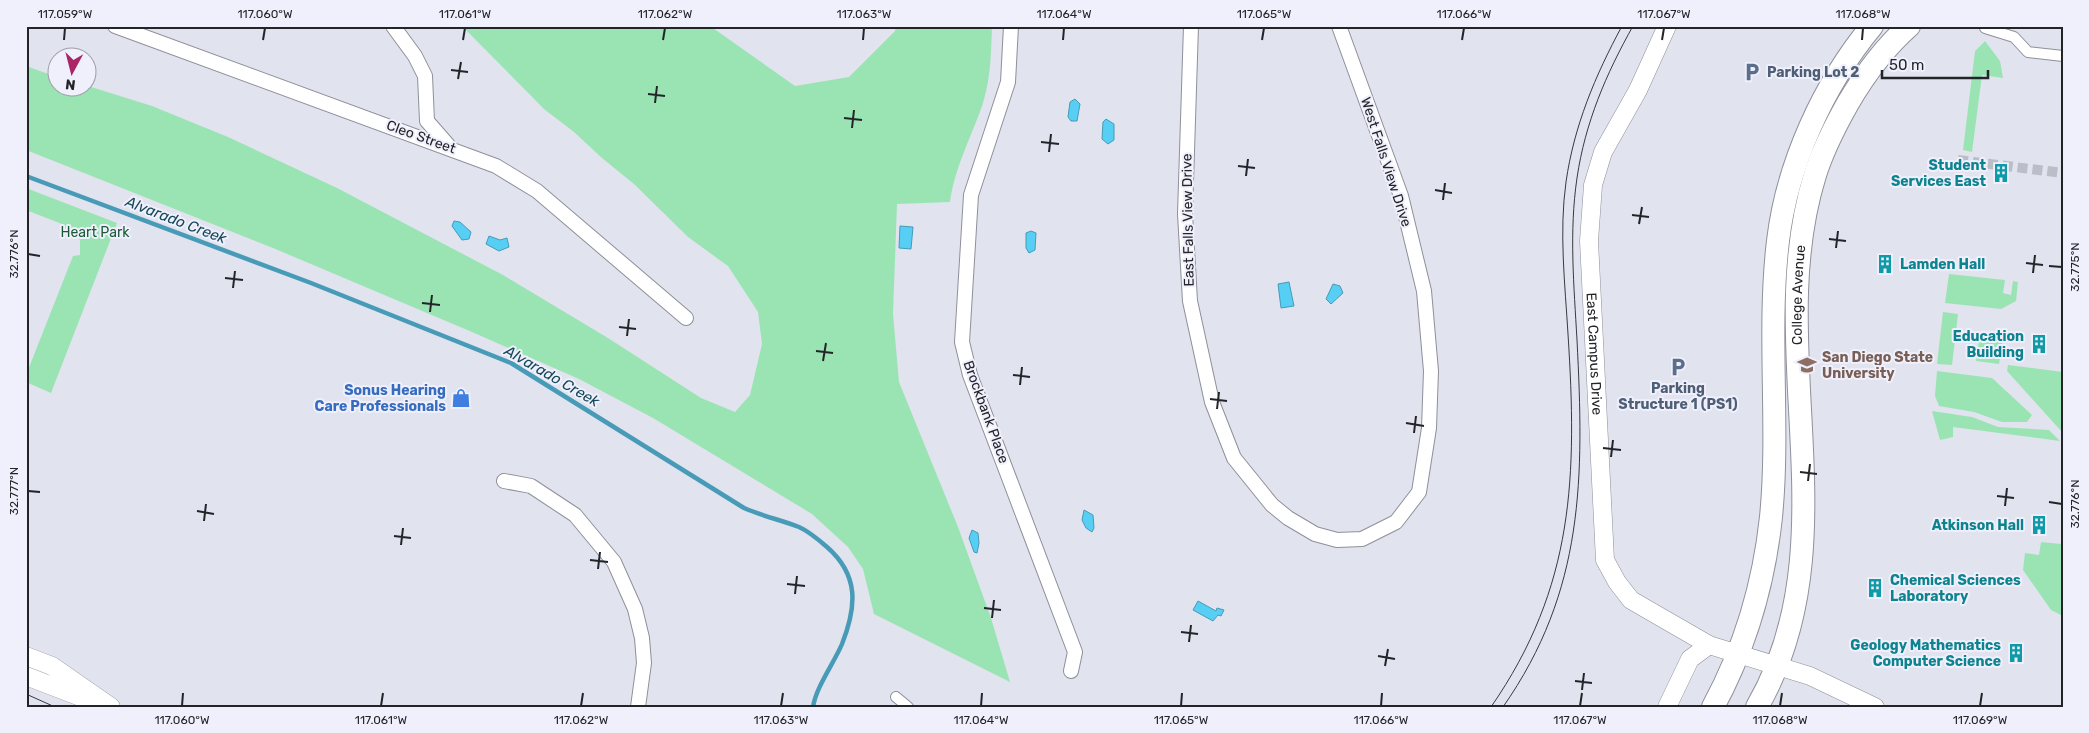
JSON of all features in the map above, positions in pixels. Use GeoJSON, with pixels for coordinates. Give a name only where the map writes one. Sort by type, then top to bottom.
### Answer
{"type":"FeatureCollection","features":[{"type":"Feature","properties":{"kind":"main road","name":"College Avenue"},"geometry":{"type":"LineString","coordinates":[[1713,707],[1738,653],[1762,579],[1766,553],[1771,516],[1774,444],[1774,300],[1778,241],[1785,203],[1802,148],[1828,90],[1854,47],[1872,26]]}},
{"type":"Feature","properties":{"kind":"main road","name":"College Avenue"},"geometry":{"type":"LineString","coordinates":[[1757,707],[1777,666],[1798,588],[1805,514],[1798,375],[1797,288],[1802,233],[1815,175],[1833,129],[1882,52],[1903,30]]}},
{"type":"Feature","properties":{"kind":"street","name":"Cleo Street"},"geometry":{"type":"LineString","coordinates":[[115,26],[458,150],[496,166],[537,191],[686,318]]}},
{"type":"Feature","properties":{"kind":"street"},"geometry":{"type":"LineString","coordinates":[[393,26],[415,56],[425,76],[427,121],[444,142],[458,150]]}},
{"type":"Feature","properties":{"kind":"street","name":"Brockbank Place"},"geometry":{"type":"LineString","coordinates":[[1011,26],[1008,82],[971,195],[962,342],[970,375],[1075,652],[1071,671]]}},
{"type":"Feature","properties":{"kind":"street","name":"East Falls View Drive"},"geometry":{"type":"LineString","coordinates":[[1191,26],[1185,214],[1190,300],[1212,402],[1234,458],[1272,504],[1288,518],[1315,534],[1337,540],[1362,539]]}},
{"type":"Feature","properties":{"kind":"street","name":"West Falls View Drive"},"geometry":{"type":"LineString","coordinates":[[1339,26],[1401,196],[1424,290],[1431,371],[1429,428],[1419,492],[1396,522],[1362,539]]}},
{"type":"Feature","properties":{"kind":"street","name":"East Campus Drive"},"geometry":{"type":"LineString","coordinates":[[1667,26],[1638,90],[1603,152],[1593,185],[1589,241],[1605,560],[1617,582],[1631,600],[1709,646],[1738,653],[1810,676],[1875,707]]}},
{"type":"Feature","properties":{"kind":"street"},"geometry":{"type":"LineString","coordinates":[[1985,28],[2014,37],[2028,52],[2063,56]]}},
{"type":"Feature","properties":{"kind":"street"},"geometry":{"type":"LineString","coordinates":[[504,481],[531,486],[575,516],[614,562],[635,609],[642,638],[644,663],[638,707]]}},
{"type":"Feature","properties":{"kind":"street"},"geometry":{"type":"LineString","coordinates":[[1667,707],[1690,659],[1709,646]]}},
{"type":"Feature","properties":{"kind":"street"},"geometry":{"type":"LineString","coordinates":[[26,656],[52,666],[109,707]]}},
{"type":"Feature","properties":{"kind":"street"},"geometry":{"type":"LineString","coordinates":[[26,676],[109,707]]}},
{"type":"Feature","properties":{"kind":"street"},"geometry":{"type":"LineString","coordinates":[[896,697],[908,707]]}},
{"type":"Feature","properties":{"kind":"green space"},"geometry":{"type":"Polygon","coordinates":[[[462,26],[710,26],[795,86],[849,77],[895,31],[896,26],[992,26],[986,93],[956,176],[950,202],[897,204],[893,314],[899,382],[958,527],[991,618],[1010,682],[874,614],[863,569],[848,547],[812,514],[653,418],[579,379],[472,332],[273,248],[26,150],[26,66],[48,74],[48,98],[98,98],[98,89],[152,106],[228,137],[337,188],[503,275],[608,338],[701,398],[735,412],[750,395],[762,344],[758,312],[728,266],[688,237],[634,184],[574,132],[544,109],[462,26]]]}},
{"type":"Feature","properties":{"kind":"green space"},"geometry":{"type":"Polygon","coordinates":[[[1985,41],[2000,61],[2003,78],[1982,75],[1972,152],[1963,150],[1975,51],[1985,41]]]}},
{"type":"Feature","properties":{"kind":"green space","name":"Heart Park"},"geometry":{"type":"Polygon","coordinates":[[[26,188],[117,223],[51,393],[26,382],[26,375],[73,256],[80,255],[80,241],[77,233],[61,228],[62,224],[26,210],[26,188]]]}},
{"type":"Feature","properties":{"kind":"green space"},"geometry":{"type":"Polygon","coordinates":[[[1949,274],[2005,280],[2003,293],[2011,295],[2013,281],[2018,282],[2016,301],[2001,309],[1945,303],[1949,274]]]}},
{"type":"Feature","properties":{"kind":"green space"},"geometry":{"type":"Polygon","coordinates":[[[1943,312],[1958,314],[1952,365],[1937,364],[1943,312]]]}},
{"type":"Feature","properties":{"kind":"green space"},"geometry":{"type":"Polygon","coordinates":[[[1980,334],[2003,338],[1999,364],[1976,361],[1980,334]]]}},
{"type":"Feature","properties":{"kind":"green space"},"geometry":{"type":"Polygon","coordinates":[[[2008,365],[2063,372],[2063,433],[2007,371],[2008,365]]]}},
{"type":"Feature","properties":{"kind":"green space"},"geometry":{"type":"Polygon","coordinates":[[[1937,371],[1992,378],[2032,415],[2027,422],[2002,422],[1974,412],[1939,406],[1935,396],[1937,371]]]}},
{"type":"Feature","properties":{"kind":"green space"},"geometry":{"type":"Polygon","coordinates":[[[1932,411],[1972,417],[1998,427],[2049,430],[2060,441],[1953,427],[1953,437],[1940,440],[1932,411]]]}},
{"type":"Feature","properties":{"kind":"green space"},"geometry":{"type":"Polygon","coordinates":[[[2063,538],[2063,616],[2051,610],[2023,570],[2025,553],[2039,555],[2041,542],[2061,544],[2063,538]]]}},
{"type":"Feature","properties":{"kind":"water"},"geometry":{"type":"Polygon","coordinates":[[[1075,99],[1080,104],[1077,121],[1071,121],[1068,117],[1070,102],[1075,99]]]}},
{"type":"Feature","properties":{"kind":"water"},"geometry":{"type":"Polygon","coordinates":[[[1106,119],[1114,124],[1114,140],[1108,144],[1102,139],[1103,122],[1106,119]]]}},
{"type":"Feature","properties":{"kind":"water"},"geometry":{"type":"Polygon","coordinates":[[[454,221],[460,222],[471,232],[469,239],[462,240],[452,226],[454,221]]]}},
{"type":"Feature","properties":{"kind":"water"},"geometry":{"type":"Polygon","coordinates":[[[900,226],[913,227],[911,249],[899,248],[900,226]]]}},
{"type":"Feature","properties":{"kind":"water"},"geometry":{"type":"Polygon","coordinates":[[[1031,231],[1036,233],[1035,250],[1029,253],[1026,248],[1026,233],[1031,231]]]}},
{"type":"Feature","properties":{"kind":"water"},"geometry":{"type":"Polygon","coordinates":[[[489,236],[500,240],[507,238],[509,247],[499,251],[486,244],[489,236]]]}},
{"type":"Feature","properties":{"kind":"water"},"geometry":{"type":"Polygon","coordinates":[[[1289,282],[1294,306],[1281,308],[1278,284],[1289,282]]]}},
{"type":"Feature","properties":{"kind":"water"},"geometry":{"type":"Polygon","coordinates":[[[1333,284],[1340,286],[1343,293],[1331,304],[1326,299],[1333,284]]]}},
{"type":"Feature","properties":{"kind":"water"},"geometry":{"type":"Polygon","coordinates":[[[1084,510],[1093,515],[1094,528],[1092,532],[1086,528],[1082,520],[1084,510]]]}},
{"type":"Feature","properties":{"kind":"water"},"geometry":{"type":"Polygon","coordinates":[[[972,530],[978,533],[977,553],[974,552],[969,538],[972,530]]]}},
{"type":"Feature","properties":{"kind":"water"},"geometry":{"type":"Polygon","coordinates":[[[1198,601],[1216,611],[1217,608],[1224,610],[1221,616],[1218,615],[1213,621],[1193,610],[1198,601]]]}},
{"type":"Feature","properties":{"kind":"waterway","name":"Alvarado Creek"},"geometry":{"type":"LineString","coordinates":[[26,176],[311,283],[511,363],[744,508],[799,527],[810,533],[827,547],[845,569],[850,580],[852,592],[852,604],[847,630],[839,651],[818,691],[813,707]]}},
{"type":"Feature","properties":{"kind":"tunnel"},"geometry":{"type":"LineString","coordinates":[[1958,160],[2063,173]]}},
{"type":"Feature","properties":{"kind":"tram line"},"geometry":{"type":"LineString","coordinates":[[1491,707],[1519,662],[1540,618],[1555,573],[1564,528],[1570,482],[1572,435],[1563,239],[1566,182],[1580,121],[1603,64],[1622,26]]}},
{"type":"Feature","properties":{"kind":"tram line"},"geometry":{"type":"LineString","coordinates":[[1503,707],[1530,663],[1550,620],[1564,576],[1573,531],[1580,439],[1573,259],[1573,218],[1577,178],[1591,118],[1614,62],[1633,26]]}},
{"type":"Feature","properties":{"kind":"tram line"},"geometry":{"type":"LineString","coordinates":[[26,694],[55,707]]}},
{"type":"Feature","properties":{"kind":"tram line"},"geometry":{"type":"LineString","coordinates":[[26,704],[32,707]]}},
{"type":"Feature","properties":{"kind":"place","name":"Parking Lot 2"},"geometry":{"type":"Point","coordinates":[1752,72]}},
{"type":"Feature","properties":{"kind":"place","name":"Student Services East"},"geometry":{"type":"Point","coordinates":[2001,173]}},
{"type":"Feature","properties":{"kind":"place","name":"Lamden Hall"},"geometry":{"type":"Point","coordinates":[1885,264]}},
{"type":"Feature","properties":{"kind":"place","name":"Education Building"},"geometry":{"type":"Point","coordinates":[2039,344]}},
{"type":"Feature","properties":{"kind":"place","name":"San Diego State University"},"geometry":{"type":"Point","coordinates":[1807,365]}},
{"type":"Feature","properties":{"kind":"place","name":"Parking Structure 1 (PS1)"},"geometry":{"type":"Point","coordinates":[1678,367]}},
{"type":"Feature","properties":{"kind":"place","name":"Sonus Hearing Care Professionals"},"geometry":{"type":"Point","coordinates":[461,398]}},
{"type":"Feature","properties":{"kind":"place","name":"Atkinson Hall"},"geometry":{"type":"Point","coordinates":[2039,525]}},
{"type":"Feature","properties":{"kind":"place","name":"Chemical Sciences Laboratory"},"geometry":{"type":"Point","coordinates":[1875,588]}},
{"type":"Feature","properties":{"kind":"place","name":"Geology Mathematics Computer Science"},"geometry":{"type":"Point","coordinates":[2016,653]}}]}
